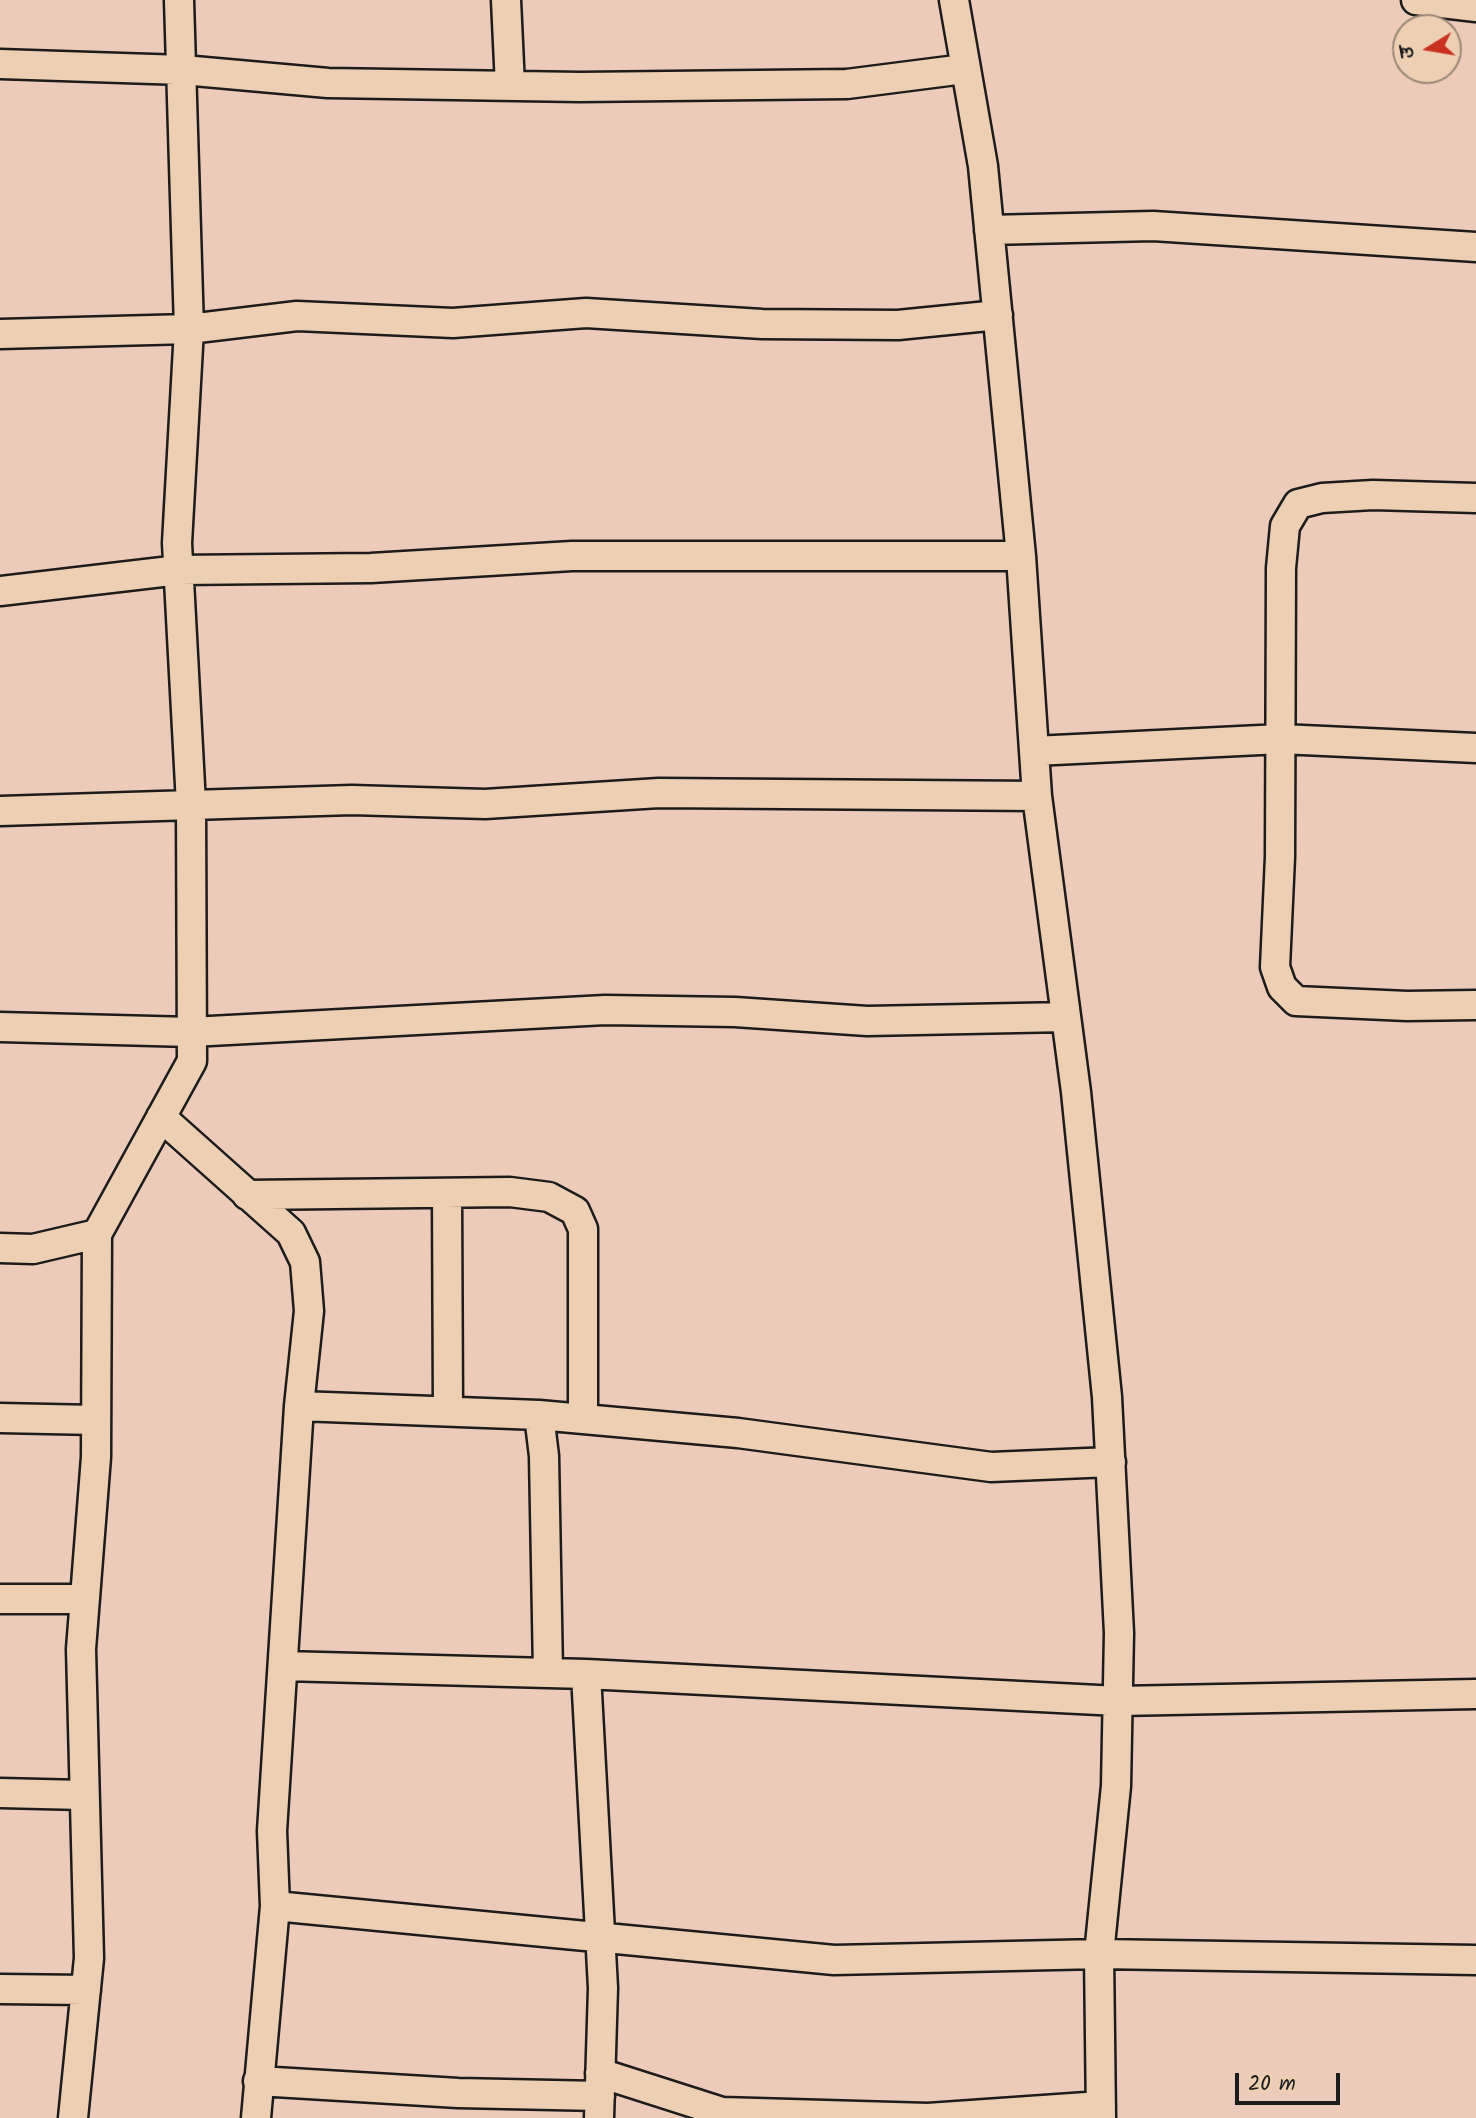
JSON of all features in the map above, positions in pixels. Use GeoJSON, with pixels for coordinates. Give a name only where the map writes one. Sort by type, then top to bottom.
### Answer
{"type":"FeatureCollection","features":[{"type":"Feature","properties":{"kind":"street"},"geometry":{"type":"LineString","coordinates":[[74,2118],[89,1958],[80,1649],[96,1457],[97,1234],[192,1061],[191,804],[177,542],[189,329],[179,0]]}},
{"type":"Feature","properties":{"kind":"street"},"geometry":{"type":"LineString","coordinates":[[506,0],[510,86]]}},
{"type":"Feature","properties":{"kind":"street"},"geometry":{"type":"LineString","coordinates":[[258,2081],[458,2093],[600,2096],[722,2112],[928,2118],[1101,2112],[1099,1954],[1116,1786],[1119,1633],[1107,1397],[1066,1017],[1037,796],[1021,556],[983,166],[954,0]]}},
{"type":"Feature","properties":{"kind":"street"},"geometry":{"type":"LineString","coordinates":[[1416,0],[1476,7]]}},
{"type":"Feature","properties":{"kind":"street"},"geometry":{"type":"LineString","coordinates":[[0,64],[183,70],[328,83],[510,86],[847,84],[964,69]]}},
{"type":"Feature","properties":{"kind":"street"},"geometry":{"type":"LineString","coordinates":[[989,230],[1153,226],[1476,247]]}},
{"type":"Feature","properties":{"kind":"street"},"geometry":{"type":"LineString","coordinates":[[0,334],[189,329],[297,316],[453,323],[586,313],[762,324],[898,325],[998,315]]}},
{"type":"Feature","properties":{"kind":"street"},"geometry":{"type":"LineString","coordinates":[[1476,498],[1373,495],[1322,498],[1298,504],[1285,526],[1281,568],[1281,739],[1275,967],[1282,987],[1296,1001],[1476,1005]]}},
{"type":"Feature","properties":{"kind":"street"},"geometry":{"type":"LineString","coordinates":[[0,591],[179,570],[371,568],[572,556],[1021,556]]}},
{"type":"Feature","properties":{"kind":"street"},"geometry":{"type":"LineString","coordinates":[[1034,751],[1281,739],[1476,748]]}},
{"type":"Feature","properties":{"kind":"street"},"geometry":{"type":"LineString","coordinates":[[0,811],[352,800],[485,804],[659,793],[1037,796]]}},
{"type":"Feature","properties":{"kind":"street"},"geometry":{"type":"LineString","coordinates":[[0,1027],[191,1032],[605,1010],[735,1012],[867,1021],[1066,1017]]}},
{"type":"Feature","properties":{"kind":"street"},"geometry":{"type":"LineString","coordinates":[[162,1117],[290,1233],[305,1262],[309,1311],[299,1406],[272,1830],[275,1906],[256,2118]]}},
{"type":"Feature","properties":{"kind":"street"},"geometry":{"type":"LineString","coordinates":[[247,1195],[510,1192],[549,1197],[575,1211],[583,1229],[583,1419]]}},
{"type":"Feature","properties":{"kind":"street"},"geometry":{"type":"LineString","coordinates":[[447,1193],[448,1411]]}},
{"type":"Feature","properties":{"kind":"street"},"geometry":{"type":"LineString","coordinates":[[0,1248],[33,1250],[97,1234]]}},
{"type":"Feature","properties":{"kind":"street"},"geometry":{"type":"LineString","coordinates":[[299,1406],[539,1415],[766,1437],[991,1467],[1111,1462]]}},
{"type":"Feature","properties":{"kind":"street"},"geometry":{"type":"LineString","coordinates":[[539,1415],[544,1456],[548,1672]]}},
{"type":"Feature","properties":{"kind":"street"},"geometry":{"type":"LineString","coordinates":[[0,1418],[96,1420]]}},
{"type":"Feature","properties":{"kind":"street"},"geometry":{"type":"LineString","coordinates":[[0,1599],[85,1599]]}},
{"type":"Feature","properties":{"kind":"street"},"geometry":{"type":"LineString","coordinates":[[282,1666],[548,1672],[1118,1701],[1476,1694]]}},
{"type":"Feature","properties":{"kind":"street"},"geometry":{"type":"LineString","coordinates":[[586,1674],[603,1988],[600,2096]]}},
{"type":"Feature","properties":{"kind":"street"},"geometry":{"type":"LineString","coordinates":[[0,1793],[83,1795]]}},
{"type":"Feature","properties":{"kind":"street"},"geometry":{"type":"LineString","coordinates":[[275,1906],[834,1960],[1099,1954],[1476,1960]]}},
{"type":"Feature","properties":{"kind":"street"},"geometry":{"type":"LineString","coordinates":[[0,1989],[86,1990]]}}]}
